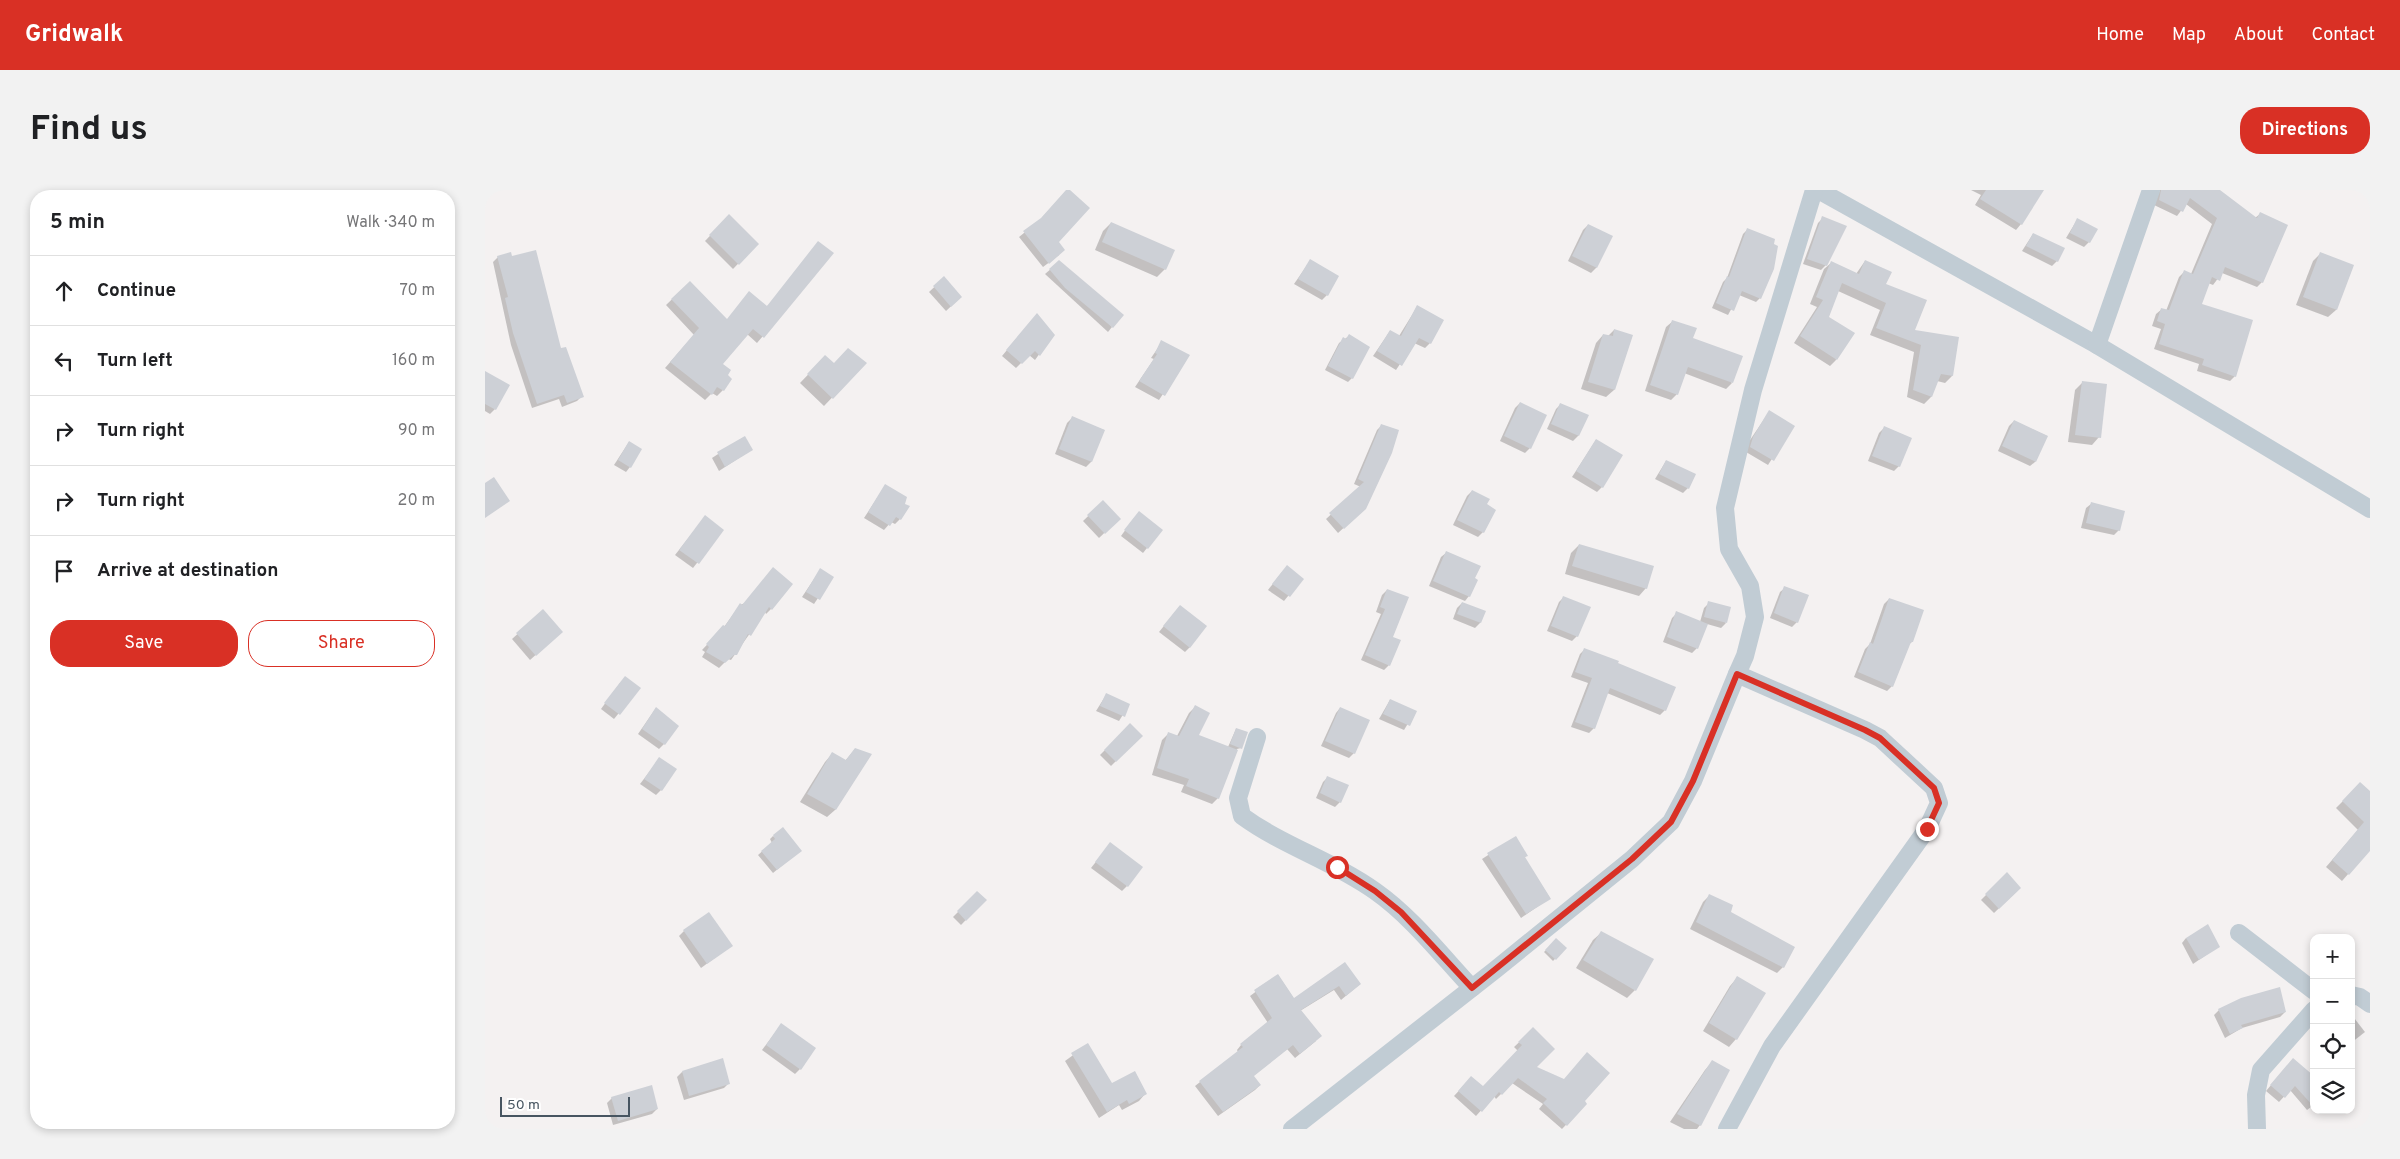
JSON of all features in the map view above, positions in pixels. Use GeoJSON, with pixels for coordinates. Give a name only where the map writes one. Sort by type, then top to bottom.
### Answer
{"type":"FeatureCollection","features":[{"type":"Feature","properties":{"kind":"street"},"geometry":{"type":"LineString","coordinates":[[1291,1129],[1472,988],[1632,859],[1671,822],[1693,781],[1745,656],[1755,617],[1750,586],[1729,548],[1725,508],[1753,390],[1814,190]]}},
{"type":"Feature","properties":{"kind":"street"},"geometry":{"type":"LineString","coordinates":[[1818,190],[2097,345],[2370,509]]}},
{"type":"Feature","properties":{"kind":"street"},"geometry":{"type":"LineString","coordinates":[[2097,345],[2151,190]]}},
{"type":"Feature","properties":{"kind":"street"},"geometry":{"type":"LineString","coordinates":[[1727,1129],[1772,1046],[1927,829],[1939,803],[1934,788],[1880,738],[1737,674]]}},
{"type":"Feature","properties":{"kind":"street"},"geometry":{"type":"LineString","coordinates":[[1257,737],[1239,798],[1242,816],[1258,828],[1337,867],[1375,891],[1401,912],[1472,988]]}},
{"type":"Feature","properties":{"kind":"street"},"geometry":{"type":"LineString","coordinates":[[2239,933],[2310,988]]}},
{"type":"Feature","properties":{"kind":"street"},"geometry":{"type":"LineString","coordinates":[[2355,995],[2360,996],[2370,1004]]}},
{"type":"Feature","properties":{"kind":"street"},"geometry":{"type":"LineString","coordinates":[[2257,1129],[2256,1095],[2261,1070],[2310,1015]]}},
{"type":"Feature","properties":{"kind":"building"},"geometry":{"type":"Polygon","coordinates":[[[1066,190],[1070,190],[1090,208],[1059,242],[1065,250],[1049,264],[1023,231],[1041,218],[1066,190]]]}},
{"type":"Feature","properties":{"kind":"building"},"geometry":{"type":"Polygon","coordinates":[[[1986,190],[2044,190],[2022,225],[1980,199],[1986,190]]]}},
{"type":"Feature","properties":{"kind":"building"},"geometry":{"type":"Polygon","coordinates":[[[2161,190],[2220,190],[2257,218],[2260,212],[2288,225],[2263,283],[2225,267],[2220,281],[2212,277],[2202,304],[2253,320],[2236,377],[2202,365],[2204,359],[2159,344],[2165,324],[2157,321],[2161,308],[2169,310],[2184,270],[2193,274],[2217,218],[2190,198],[2183,212],[2159,200],[2161,190]]]}},
{"type":"Feature","properties":{"kind":"building"},"geometry":{"type":"Polygon","coordinates":[[[729,214],[759,244],[739,265],[709,235],[729,214]]]}},
{"type":"Feature","properties":{"kind":"building"},"geometry":{"type":"Polygon","coordinates":[[[1822,216],[1847,226],[1827,266],[1807,259],[1822,216]]]}},
{"type":"Feature","properties":{"kind":"building"},"geometry":{"type":"Polygon","coordinates":[[[2077,218],[2098,229],[2090,243],[2070,233],[2077,218]]]}},
{"type":"Feature","properties":{"kind":"building"},"geometry":{"type":"Polygon","coordinates":[[[1111,222],[1175,250],[1166,270],[1102,242],[1111,222]]]}},
{"type":"Feature","properties":{"kind":"building"},"geometry":{"type":"Polygon","coordinates":[[[1588,224],[1613,236],[1597,268],[1572,256],[1588,224]]]}},
{"type":"Feature","properties":{"kind":"building"},"geometry":{"type":"Polygon","coordinates":[[[1747,228],[1775,239],[1774,244],[1778,246],[1774,269],[1761,299],[1742,291],[1734,311],[1716,303],[1727,276],[1729,277],[1747,228]]]}},
{"type":"Feature","properties":{"kind":"building"},"geometry":{"type":"Polygon","coordinates":[[[2033,233],[2065,248],[2058,262],[2026,246],[2033,233]]]}},
{"type":"Feature","properties":{"kind":"building"},"geometry":{"type":"Polygon","coordinates":[[[818,241],[834,253],[764,338],[753,329],[723,364],[731,370],[728,375],[732,379],[724,391],[717,387],[712,395],[670,362],[699,328],[671,299],[690,281],[727,319],[749,291],[767,306],[818,241]]]}},
{"type":"Feature","properties":{"kind":"building"},"geometry":{"type":"Polygon","coordinates":[[[536,250],[561,348],[566,347],[584,397],[567,403],[564,395],[537,404],[513,333],[505,298],[508,297],[497,256],[511,252],[512,256],[536,250]]]}},
{"type":"Feature","properties":{"kind":"building"},"geometry":{"type":"Polygon","coordinates":[[[2320,252],[2354,265],[2337,310],[2303,297],[2320,252]]]}},
{"type":"Feature","properties":{"kind":"building"},"geometry":{"type":"Polygon","coordinates":[[[1310,259],[1339,276],[1328,296],[1298,279],[1310,259]]]}},
{"type":"Feature","properties":{"kind":"building"},"geometry":{"type":"Polygon","coordinates":[[[1059,260],[1124,315],[1113,328],[1065,288],[1049,269],[1059,260]]]}},
{"type":"Feature","properties":{"kind":"building"},"geometry":{"type":"Polygon","coordinates":[[[1865,260],[1892,272],[1886,284],[1927,300],[1915,330],[1959,337],[1953,376],[1941,374],[1932,397],[1913,390],[1921,345],[1876,328],[1886,303],[1842,283],[1829,317],[1855,333],[1837,360],[1800,336],[1823,300],[1816,297],[1831,261],[1859,274],[1865,260]]]}},
{"type":"Feature","properties":{"kind":"building"},"geometry":{"type":"Polygon","coordinates":[[[944,276],[962,297],[951,307],[933,286],[944,276]]]}},
{"type":"Feature","properties":{"kind":"building"},"geometry":{"type":"Polygon","coordinates":[[[1417,305],[1444,320],[1431,344],[1419,338],[1402,366],[1377,351],[1390,330],[1401,336],[1417,305]]]}},
{"type":"Feature","properties":{"kind":"building"},"geometry":{"type":"Polygon","coordinates":[[[1037,313],[1055,335],[1040,356],[1035,351],[1022,364],[1006,350],[1037,313]]]}},
{"type":"Feature","properties":{"kind":"building"},"geometry":{"type":"Polygon","coordinates":[[[1672,320],[1697,328],[1693,338],[1743,356],[1733,383],[1688,367],[1678,395],[1650,385],[1672,320]]]}},
{"type":"Feature","properties":{"kind":"building"},"geometry":{"type":"Polygon","coordinates":[[[1614,329],[1633,335],[1615,390],[1588,382],[1603,334],[1613,336],[1614,329]]]}},
{"type":"Feature","properties":{"kind":"building"},"geometry":{"type":"Polygon","coordinates":[[[1349,334],[1370,347],[1353,379],[1328,366],[1343,337],[1346,339],[1349,334]]]}},
{"type":"Feature","properties":{"kind":"building"},"geometry":{"type":"Polygon","coordinates":[[[1161,340],[1190,355],[1165,396],[1139,381],[1157,354],[1155,353],[1161,340]]]}},
{"type":"Feature","properties":{"kind":"building"},"geometry":{"type":"Polygon","coordinates":[[[848,348],[867,363],[833,399],[807,374],[825,355],[834,363],[848,348]]]}},
{"type":"Feature","properties":{"kind":"building"},"geometry":{"type":"Polygon","coordinates":[[[485,371],[510,385],[496,410],[485,404],[485,371]]]}},
{"type":"Feature","properties":{"kind":"building"},"geometry":{"type":"Polygon","coordinates":[[[2082,381],[2107,384],[2101,438],[2075,435],[2082,381]]]}},
{"type":"Feature","properties":{"kind":"building"},"geometry":{"type":"Polygon","coordinates":[[[1520,402],[1547,415],[1531,449],[1504,436],[1520,402]]]}},
{"type":"Feature","properties":{"kind":"building"},"geometry":{"type":"Polygon","coordinates":[[[1560,403],[1589,415],[1579,436],[1551,424],[1560,403]]]}},
{"type":"Feature","properties":{"kind":"building"},"geometry":{"type":"Polygon","coordinates":[[[1769,410],[1795,426],[1774,461],[1750,447],[1753,437],[1769,410]]]}},
{"type":"Feature","properties":{"kind":"building"},"geometry":{"type":"Polygon","coordinates":[[[1072,416],[1105,430],[1092,462],[1059,449],[1072,416]]]}},
{"type":"Feature","properties":{"kind":"building"},"geometry":{"type":"Polygon","coordinates":[[[2014,420],[2048,436],[2036,462],[2002,446],[2014,420]]]}},
{"type":"Feature","properties":{"kind":"building"},"geometry":{"type":"Polygon","coordinates":[[[1381,424],[1399,430],[1392,453],[1366,509],[1344,529],[1329,513],[1364,482],[1358,479],[1381,424]]]}},
{"type":"Feature","properties":{"kind":"building"},"geometry":{"type":"Polygon","coordinates":[[[1884,426],[1912,438],[1900,467],[1872,456],[1884,426]]]}},
{"type":"Feature","properties":{"kind":"building"},"geometry":{"type":"Polygon","coordinates":[[[745,436],[753,450],[725,467],[717,452],[745,436]]]}},
{"type":"Feature","properties":{"kind":"building"},"geometry":{"type":"Polygon","coordinates":[[[1596,439],[1623,455],[1603,488],[1576,471],[1596,439]]]}},
{"type":"Feature","properties":{"kind":"building"},"geometry":{"type":"Polygon","coordinates":[[[629,441],[642,449],[631,468],[618,460],[629,441]]]}},
{"type":"Feature","properties":{"kind":"building"},"geometry":{"type":"Polygon","coordinates":[[[1666,460],[1696,474],[1689,489],[1659,474],[1666,460]]]}},
{"type":"Feature","properties":{"kind":"building"},"geometry":{"type":"Polygon","coordinates":[[[494,477],[510,501],[485,518],[485,483],[494,477]]]}},
{"type":"Feature","properties":{"kind":"building"},"geometry":{"type":"Polygon","coordinates":[[[885,484],[907,497],[905,504],[910,506],[901,520],[896,517],[890,526],[868,512],[885,484]]]}},
{"type":"Feature","properties":{"kind":"building"},"geometry":{"type":"Polygon","coordinates":[[[1472,490],[1490,499],[1487,504],[1496,510],[1484,533],[1457,520],[1472,490]]]}},
{"type":"Feature","properties":{"kind":"building"},"geometry":{"type":"Polygon","coordinates":[[[1103,500],[1121,519],[1105,534],[1087,515],[1103,500]]]}},
{"type":"Feature","properties":{"kind":"building"},"geometry":{"type":"Polygon","coordinates":[[[2091,502],[2125,511],[2120,531],[2086,523],[2091,502]]]}},
{"type":"Feature","properties":{"kind":"building"},"geometry":{"type":"Polygon","coordinates":[[[1139,511],[1163,530],[1148,549],[1124,530],[1139,511]]]}},
{"type":"Feature","properties":{"kind":"building"},"geometry":{"type":"Polygon","coordinates":[[[705,515],[724,530],[699,564],[679,550],[705,515]]]}},
{"type":"Feature","properties":{"kind":"building"},"geometry":{"type":"Polygon","coordinates":[[[1579,544],[1654,566],[1647,589],[1572,566],[1579,544]]]}},
{"type":"Feature","properties":{"kind":"building"},"geometry":{"type":"Polygon","coordinates":[[[1446,551],[1481,566],[1475,578],[1478,580],[1470,597],[1433,581],[1446,551]]]}},
{"type":"Feature","properties":{"kind":"building"},"geometry":{"type":"Polygon","coordinates":[[[1287,565],[1304,579],[1290,597],[1272,584],[1287,565]]]}},
{"type":"Feature","properties":{"kind":"building"},"geometry":{"type":"Polygon","coordinates":[[[773,567],[793,584],[772,610],[769,607],[751,636],[748,634],[737,655],[734,655],[725,663],[706,652],[709,647],[706,644],[723,625],[725,626],[740,603],[742,605],[773,567]]]}},
{"type":"Feature","properties":{"kind":"building"},"geometry":{"type":"Polygon","coordinates":[[[820,568],[834,577],[820,600],[806,592],[820,568]]]}},
{"type":"Feature","properties":{"kind":"building"},"geometry":{"type":"Polygon","coordinates":[[[1784,586],[1809,595],[1798,623],[1774,613],[1784,586]]]}},
{"type":"Feature","properties":{"kind":"building"},"geometry":{"type":"Polygon","coordinates":[[[1387,589],[1409,597],[1393,637],[1401,640],[1390,666],[1365,655],[1385,609],[1380,607],[1387,589]]]}},
{"type":"Feature","properties":{"kind":"building"},"geometry":{"type":"Polygon","coordinates":[[[1563,596],[1591,607],[1578,637],[1551,626],[1563,596]]]}},
{"type":"Feature","properties":{"kind":"building"},"geometry":{"type":"Polygon","coordinates":[[[1889,598],[1924,610],[1913,642],[1911,642],[1893,687],[1858,672],[1870,642],[1873,644],[1889,598]]]}},
{"type":"Feature","properties":{"kind":"building"},"geometry":{"type":"Polygon","coordinates":[[[1708,601],[1731,607],[1727,623],[1704,617],[1708,601]]]}},
{"type":"Feature","properties":{"kind":"building"},"geometry":{"type":"Polygon","coordinates":[[[1462,602],[1486,611],[1481,623],[1457,614],[1462,602]]]}},
{"type":"Feature","properties":{"kind":"building"},"geometry":{"type":"Polygon","coordinates":[[[1180,605],[1207,626],[1190,648],[1163,626],[1180,605]]]}},
{"type":"Feature","properties":{"kind":"building"},"geometry":{"type":"Polygon","coordinates":[[[543,609],[563,632],[536,656],[516,633],[543,609]]]}},
{"type":"Feature","properties":{"kind":"building"},"geometry":{"type":"Polygon","coordinates":[[[1676,611],[1708,624],[1698,649],[1667,637],[1676,611]]]}},
{"type":"Feature","properties":{"kind":"building"},"geometry":{"type":"Polygon","coordinates":[[[1584,648],[1619,661],[1618,663],[1676,687],[1666,711],[1610,688],[1595,729],[1575,722],[1592,678],[1575,672],[1584,648]]]}},
{"type":"Feature","properties":{"kind":"building"},"geometry":{"type":"Polygon","coordinates":[[[625,676],[641,688],[620,715],[604,703],[625,676]]]}},
{"type":"Feature","properties":{"kind":"building"},"geometry":{"type":"Polygon","coordinates":[[[1106,693],[1130,704],[1125,717],[1100,706],[1106,693]]]}},
{"type":"Feature","properties":{"kind":"building"},"geometry":{"type":"Polygon","coordinates":[[[1390,699],[1417,711],[1410,726],[1383,714],[1390,699]]]}},
{"type":"Feature","properties":{"kind":"building"},"geometry":{"type":"Polygon","coordinates":[[[1195,705],[1210,713],[1199,735],[1238,750],[1219,799],[1186,786],[1189,779],[1157,768],[1168,732],[1179,736],[1195,705]]]}},
{"type":"Feature","properties":{"kind":"building"},"geometry":{"type":"Polygon","coordinates":[[[656,707],[679,726],[665,745],[642,729],[656,707]]]}},
{"type":"Feature","properties":{"kind":"building"},"geometry":{"type":"Polygon","coordinates":[[[1340,707],[1370,720],[1355,754],[1325,741],[1340,707]]]}},
{"type":"Feature","properties":{"kind":"building"},"geometry":{"type":"Polygon","coordinates":[[[1130,723],[1143,736],[1116,762],[1104,750],[1130,723]]]}},
{"type":"Feature","properties":{"kind":"building"},"geometry":{"type":"Polygon","coordinates":[[[1236,728],[1248,732],[1242,749],[1230,744],[1236,728]]]}},
{"type":"Feature","properties":{"kind":"building"},"geometry":{"type":"Polygon","coordinates":[[[855,748],[872,754],[836,810],[807,794],[832,752],[846,760],[855,748]]]}},
{"type":"Feature","properties":{"kind":"building"},"geometry":{"type":"Polygon","coordinates":[[[659,757],[677,769],[662,791],[644,779],[659,757]]]}},
{"type":"Feature","properties":{"kind":"building"},"geometry":{"type":"Polygon","coordinates":[[[1327,776],[1349,785],[1341,803],[1320,793],[1327,776]]]}},
{"type":"Feature","properties":{"kind":"building"},"geometry":{"type":"Polygon","coordinates":[[[2360,782],[2370,791],[2370,851],[2349,875],[2332,860],[2364,822],[2342,801],[2360,782]]]}},
{"type":"Feature","properties":{"kind":"building"},"geometry":{"type":"Polygon","coordinates":[[[783,827],[802,851],[777,870],[761,851],[775,839],[773,835],[783,827]]]}},
{"type":"Feature","properties":{"kind":"building"},"geometry":{"type":"Polygon","coordinates":[[[1516,836],[1528,856],[1525,857],[1551,899],[1526,914],[1487,853],[1516,836]]]}},
{"type":"Feature","properties":{"kind":"building"},"geometry":{"type":"Polygon","coordinates":[[[1110,842],[1143,867],[1128,887],[1095,862],[1110,842]]]}},
{"type":"Feature","properties":{"kind":"building"},"geometry":{"type":"Polygon","coordinates":[[[2007,872],[2021,888],[1999,909],[1985,894],[2007,872]]]}},
{"type":"Feature","properties":{"kind":"building"},"geometry":{"type":"Polygon","coordinates":[[[977,891],[987,900],[966,921],[957,911],[977,891]]]}},
{"type":"Feature","properties":{"kind":"building"},"geometry":{"type":"Polygon","coordinates":[[[1709,894],[1733,905],[1731,912],[1795,947],[1784,968],[1696,922],[1709,894]]]}},
{"type":"Feature","properties":{"kind":"building"},"geometry":{"type":"Polygon","coordinates":[[[709,912],[733,946],[707,964],[683,930],[709,912]]]}},
{"type":"Feature","properties":{"kind":"building"},"geometry":{"type":"Polygon","coordinates":[[[2208,924],[2220,947],[2199,960],[2186,938],[2208,924]]]}},
{"type":"Feature","properties":{"kind":"building"},"geometry":{"type":"Polygon","coordinates":[[[1601,931],[1654,959],[1636,991],[1583,960],[1601,931]]]}},
{"type":"Feature","properties":{"kind":"building"},"geometry":{"type":"Polygon","coordinates":[[[1556,938],[1567,948],[1556,960],[1545,950],[1556,938]]]}},
{"type":"Feature","properties":{"kind":"building"},"geometry":{"type":"Polygon","coordinates":[[[1345,962],[1361,984],[1346,996],[1339,986],[1301,1010],[1322,1036],[1300,1054],[1293,1045],[1254,1076],[1261,1085],[1223,1112],[1199,1081],[1243,1047],[1240,1044],[1272,1018],[1254,990],[1278,974],[1294,998],[1345,962]]]}},
{"type":"Feature","properties":{"kind":"building"},"geometry":{"type":"Polygon","coordinates":[[[1737,976],[1766,993],[1737,1040],[1709,1023],[1737,976]]]}},
{"type":"Feature","properties":{"kind":"building"},"geometry":{"type":"Polygon","coordinates":[[[2280,987],[2286,1012],[2241,1025],[2243,1028],[2230,1034],[2218,1009],[2241,998],[2280,987]]]}},
{"type":"Feature","properties":{"kind":"building"},"geometry":{"type":"Polygon","coordinates":[[[781,1023],[816,1048],[801,1070],[766,1045],[781,1023]]]}},
{"type":"Feature","properties":{"kind":"building"},"geometry":{"type":"Polygon","coordinates":[[[1533,1027],[1555,1049],[1537,1067],[1564,1079],[1587,1052],[1610,1073],[1585,1101],[1587,1104],[1567,1126],[1543,1103],[1547,1099],[1518,1078],[1502,1095],[1499,1092],[1482,1112],[1458,1091],[1471,1076],[1483,1086],[1522,1045],[1518,1042],[1533,1027]]]}},
{"type":"Feature","properties":{"kind":"building"},"geometry":{"type":"Polygon","coordinates":[[[1088,1043],[1112,1083],[1135,1071],[1147,1094],[1129,1104],[1127,1100],[1107,1112],[1071,1053],[1088,1043]]]}},
{"type":"Feature","properties":{"kind":"building"},"geometry":{"type":"Polygon","coordinates":[[[723,1058],[730,1084],[689,1096],[682,1071],[723,1058]]]}},
{"type":"Feature","properties":{"kind":"building"},"geometry":{"type":"Polygon","coordinates":[[[2293,1058],[2310,1073],[2310,1103],[2295,1086],[2285,1098],[2270,1085],[2293,1058]]]}},
{"type":"Feature","properties":{"kind":"building"},"geometry":{"type":"Polygon","coordinates":[[[1712,1060],[1730,1070],[1701,1126],[1677,1114],[1712,1060]]]}},
{"type":"Feature","properties":{"kind":"building"},"geometry":{"type":"Polygon","coordinates":[[[652,1085],[658,1109],[618,1121],[611,1097],[652,1085]]]}},
{"type":"Feature","properties":{"kind":"route"},"geometry":{"type":"LineString","coordinates":[[1337,867],[1375,891],[1401,912],[1472,988],[1632,859],[1671,822],[1693,781],[1737,674],[1880,738],[1934,788],[1939,803],[1927,829]]}}]}
